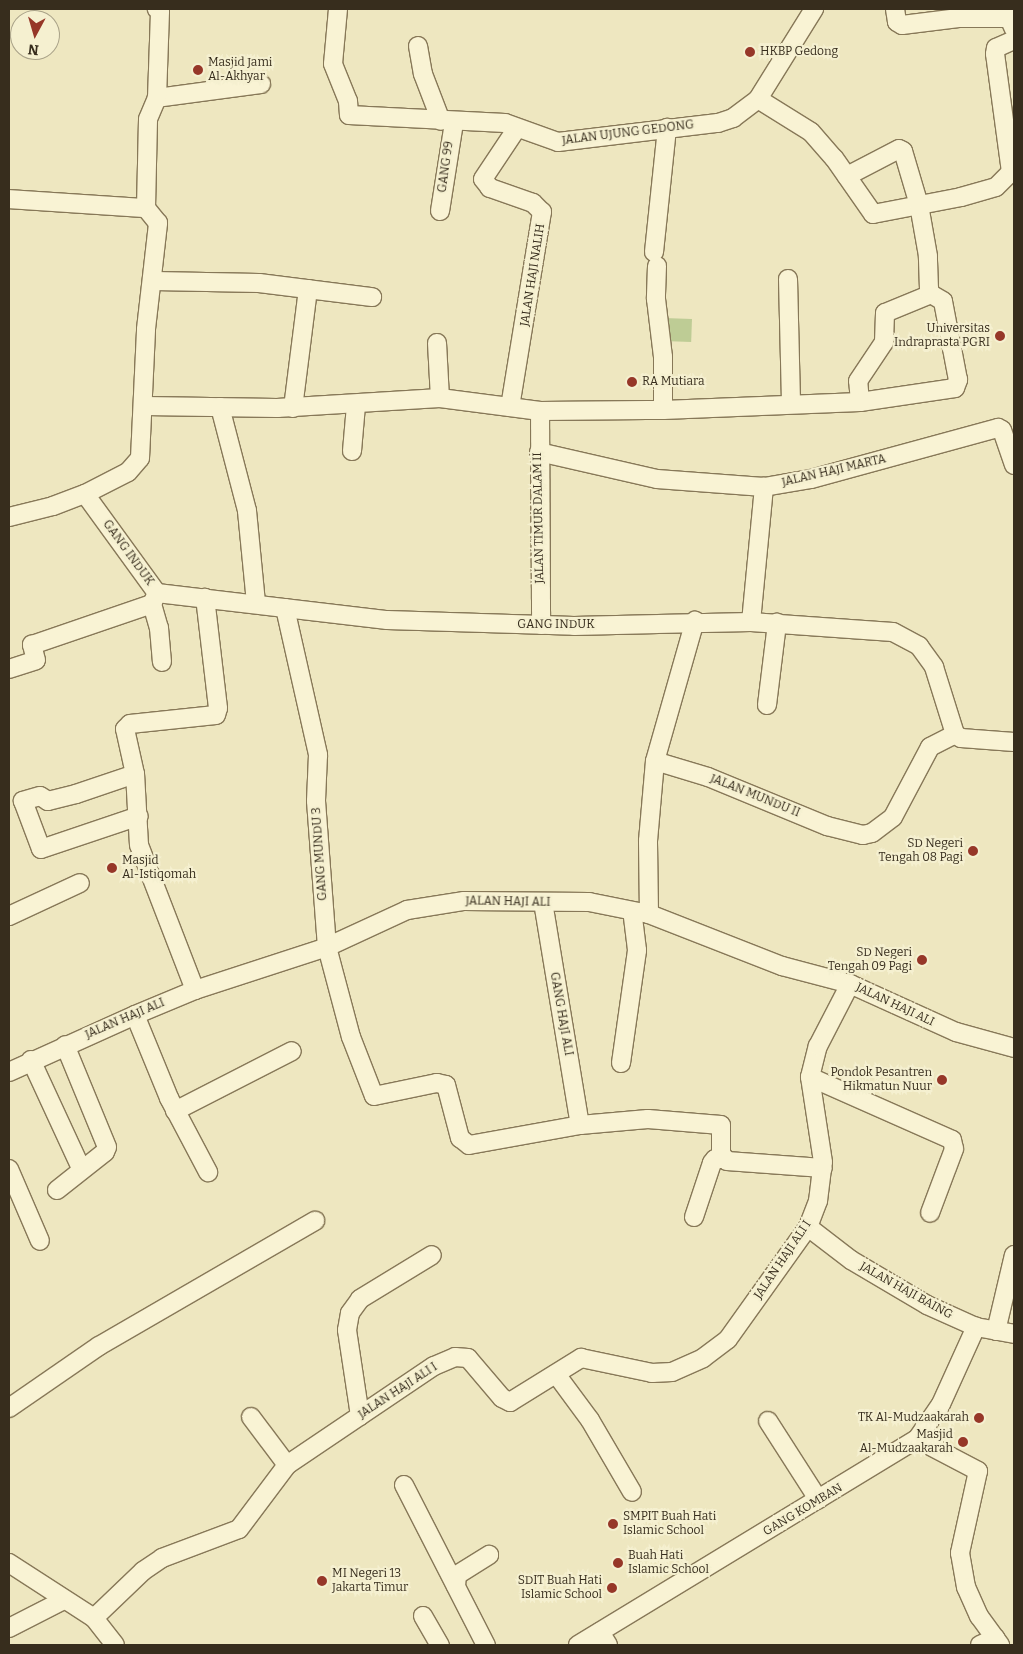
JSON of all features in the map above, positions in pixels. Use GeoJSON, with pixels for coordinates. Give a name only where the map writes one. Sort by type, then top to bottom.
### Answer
{"type":"FeatureCollection","features":[{"type":"Feature","properties":{"kind":"street"},"geometry":{"type":"LineString","coordinates":[[11,514],[85,494],[128,472],[139,461],[145,406],[146,329],[154,281],[158,223],[146,208],[148,119],[157,98],[160,11],[157,9]]}},
{"type":"Feature","properties":{"kind":"street","name":"JALAN UJUNG GEDONG"},"geometry":{"type":"LineString","coordinates":[[338,9],[333,64],[348,101],[349,115],[396,115],[448,122],[495,122],[558,142],[718,123],[747,110],[758,98],[814,9]]}},
{"type":"Feature","properties":{"kind":"street"},"geometry":{"type":"LineString","coordinates":[[895,9],[897,22],[902,25],[959,18],[1008,18],[1014,29]]}},
{"type":"Feature","properties":{"kind":"street"},"geometry":{"type":"LineString","coordinates":[[758,98],[811,132],[847,176],[873,214],[919,205],[996,187],[1011,172],[1013,165],[994,54],[996,48],[1014,40]]}},
{"type":"Feature","properties":{"kind":"street"},"geometry":{"type":"LineString","coordinates":[[418,46],[423,74],[448,122]]}},
{"type":"Feature","properties":{"kind":"street"},"geometry":{"type":"LineString","coordinates":[[157,98],[261,84]]}},
{"type":"Feature","properties":{"kind":"street","name":"GANG 99"},"geometry":{"type":"LineString","coordinates":[[440,211],[448,122]]}},
{"type":"Feature","properties":{"kind":"street","name":"JALAN HAJI NALIH"},"geometry":{"type":"LineString","coordinates":[[510,408],[542,212],[533,203],[490,188],[484,179],[517,128]]}},
{"type":"Feature","properties":{"kind":"street"},"geometry":{"type":"LineString","coordinates":[[663,410],[664,357],[656,299],[655,259],[667,128]]}},
{"type":"Feature","properties":{"kind":"street"},"geometry":{"type":"LineString","coordinates":[[847,176],[902,149],[919,205],[931,294]]}},
{"type":"Feature","properties":{"kind":"street"},"geometry":{"type":"LineString","coordinates":[[9,199],[146,208]]}},
{"type":"Feature","properties":{"kind":"street"},"geometry":{"type":"LineString","coordinates":[[788,279],[791,404]]}},
{"type":"Feature","properties":{"kind":"street"},"geometry":{"type":"LineString","coordinates":[[154,281],[259,283],[372,297]]}},
{"type":"Feature","properties":{"kind":"street"},"geometry":{"type":"LineString","coordinates":[[293,408],[308,289]]}},
{"type":"Feature","properties":{"kind":"street"},"geometry":{"type":"LineString","coordinates":[[860,402],[858,381],[884,342],[885,313],[931,294]]}},
{"type":"Feature","properties":{"kind":"street"},"geometry":{"type":"LineString","coordinates":[[145,406],[293,408],[440,398],[540,411],[663,410],[860,402],[955,388],[958,380],[943,301],[931,294]]}},
{"type":"Feature","properties":{"kind":"street"},"geometry":{"type":"LineString","coordinates":[[437,344],[440,398]]}},
{"type":"Feature","properties":{"kind":"street"},"geometry":{"type":"LineString","coordinates":[[352,451],[356,405]]}},
{"type":"Feature","properties":{"kind":"street"},"geometry":{"type":"LineString","coordinates":[[220,407],[247,511],[256,604]]}},
{"type":"Feature","properties":{"kind":"street","name":"JALAN TIMUR DALAM II"},"geometry":{"type":"LineString","coordinates":[[540,411],[538,452],[541,625]]}},
{"type":"Feature","properties":{"kind":"street","name":"JALAN HAJI MARTA"},"geometry":{"type":"LineString","coordinates":[[538,452],[656,480],[764,487],[820,476],[993,428],[1002,430],[1014,464]]}},
{"type":"Feature","properties":{"kind":"street"},"geometry":{"type":"LineString","coordinates":[[751,622],[764,487]]}},
{"type":"Feature","properties":{"kind":"street","name":"GANG INDUK"},"geometry":{"type":"LineString","coordinates":[[85,494],[155,598],[205,598],[387,620],[541,625],[695,621],[751,622],[874,630],[906,637],[919,646],[934,667],[955,734]]}},
{"type":"Feature","properties":{"kind":"street"},"geometry":{"type":"LineString","coordinates":[[9,669],[36,660],[32,645],[155,598],[162,662]]}},
{"type":"Feature","properties":{"kind":"street"},"geometry":{"type":"LineString","coordinates":[[195,990],[139,845],[139,816],[135,774],[127,725],[213,717],[217,712],[205,598]]}},
{"type":"Feature","properties":{"kind":"street","name":"GANG MUNDU 3"},"geometry":{"type":"LineString","coordinates":[[285,608],[318,755],[316,800],[327,947],[351,1037],[374,1096],[437,1083],[446,1085],[460,1138],[468,1145],[580,1125]]}},
{"type":"Feature","properties":{"kind":"street"},"geometry":{"type":"LineString","coordinates":[[621,1063],[637,950],[655,761],[695,621]]}},
{"type":"Feature","properties":{"kind":"street"},"geometry":{"type":"LineString","coordinates":[[767,705],[777,623]]}},
{"type":"Feature","properties":{"kind":"street"},"geometry":{"type":"LineString","coordinates":[[955,734],[961,738],[1014,742]]}},
{"type":"Feature","properties":{"kind":"street","name":"JALAN MUNDU II"},"geometry":{"type":"LineString","coordinates":[[655,761],[708,777],[827,826],[864,835],[872,833],[893,817],[930,747],[955,734]]}},
{"type":"Feature","properties":{"kind":"street"},"geometry":{"type":"LineString","coordinates":[[135,774],[76,794],[48,801],[40,796],[23,801],[41,849],[139,816]]}},
{"type":"Feature","properties":{"kind":"street"},"geometry":{"type":"LineString","coordinates":[[9,916],[80,883]]}},
{"type":"Feature","properties":{"kind":"street","name":"JALAN HAJI ALI"},"geometry":{"type":"LineString","coordinates":[[9,1072],[65,1045],[195,990],[327,947],[407,910],[430,904],[464,901],[589,902],[641,912],[782,966],[850,984],[950,1029],[1014,1048]]}},
{"type":"Feature","properties":{"kind":"street","name":"GANG HAJI ALI"},"geometry":{"type":"LineString","coordinates":[[543,902],[580,1125]]}},
{"type":"Feature","properties":{"kind":"street","name":"JALAN HAJI ALI I"},"geometry":{"type":"LineString","coordinates":[[94,1618],[143,1570],[162,1558],[239,1529],[286,1465],[434,1366],[455,1357],[468,1358],[502,1398],[510,1402],[581,1358],[652,1373],[672,1372],[703,1358],[728,1339],[743,1321],[808,1227],[818,1201],[823,1168],[810,1077],[818,1046],[850,984]]}},
{"type":"Feature","properties":{"kind":"street"},"geometry":{"type":"LineString","coordinates":[[135,1015],[175,1111],[208,1172]]}},
{"type":"Feature","properties":{"kind":"street"},"geometry":{"type":"LineString","coordinates":[[57,1190],[81,1168],[105,1152],[106,1147],[65,1045]]}},
{"type":"Feature","properties":{"kind":"street"},"geometry":{"type":"LineString","coordinates":[[175,1111],[292,1052]]}},
{"type":"Feature","properties":{"kind":"street"},"geometry":{"type":"LineString","coordinates":[[31,1060],[81,1168]]}},
{"type":"Feature","properties":{"kind":"street"},"geometry":{"type":"LineString","coordinates":[[810,1077],[952,1140],[954,1149],[930,1213]]}},
{"type":"Feature","properties":{"kind":"street"},"geometry":{"type":"LineString","coordinates":[[580,1125],[648,1118],[716,1123],[723,1128],[723,1159]]}},
{"type":"Feature","properties":{"kind":"street"},"geometry":{"type":"LineString","coordinates":[[694,1217],[715,1159],[743,1164],[823,1168]]}},
{"type":"Feature","properties":{"kind":"street"},"geometry":{"type":"LineString","coordinates":[[9,1169],[40,1241]]}},
{"type":"Feature","properties":{"kind":"street"},"geometry":{"type":"LineString","coordinates":[[9,1408],[99,1346],[315,1221]]}},
{"type":"Feature","properties":{"kind":"street","name":"JALAN HAJI BAING"},"geometry":{"type":"LineString","coordinates":[[808,1227],[851,1260],[927,1305],[976,1327],[1014,1334]]}},
{"type":"Feature","properties":{"kind":"street"},"geometry":{"type":"LineString","coordinates":[[360,1416],[348,1330],[350,1313],[360,1298],[432,1255]]}},
{"type":"Feature","properties":{"kind":"street"},"geometry":{"type":"LineString","coordinates":[[996,1331],[1014,1256]]}},
{"type":"Feature","properties":{"kind":"street","name":"GANG KOMBAN"},"geometry":{"type":"LineString","coordinates":[[578,1645],[604,1639],[818,1500],[917,1439],[941,1404],[976,1327]]}},
{"type":"Feature","properties":{"kind":"street"},"geometry":{"type":"LineString","coordinates":[[556,1374],[590,1420],[632,1492]]}},
{"type":"Feature","properties":{"kind":"street"},"geometry":{"type":"LineString","coordinates":[[251,1417],[286,1465]]}},
{"type":"Feature","properties":{"kind":"street"},"geometry":{"type":"LineString","coordinates":[[768,1421],[818,1500]]}},
{"type":"Feature","properties":{"kind":"street"},"geometry":{"type":"LineString","coordinates":[[917,1439],[978,1471],[960,1553],[966,1587],[979,1616],[998,1641],[980,1645]]}},
{"type":"Feature","properties":{"kind":"street"},"geometry":{"type":"LineString","coordinates":[[404,1485],[486,1645]]}},
{"type":"Feature","properties":{"kind":"street"},"geometry":{"type":"LineString","coordinates":[[456,1586],[457,1575],[489,1554]]}},
{"type":"Feature","properties":{"kind":"street"},"geometry":{"type":"LineString","coordinates":[[9,1563],[94,1618],[115,1645]]}},
{"type":"Feature","properties":{"kind":"street"},"geometry":{"type":"LineString","coordinates":[[9,1628],[64,1600]]}},
{"type":"Feature","properties":{"kind":"street"},"geometry":{"type":"LineString","coordinates":[[423,1616],[440,1645]]}},
{"type":"Feature","properties":{"kind":"green space"},"geometry":{"type":"Polygon","coordinates":[[[664,318],[692,319],[691,342],[663,341],[664,318]]]}},
{"type":"Feature","properties":{"kind":"place","name":"HKBP Gedong"},"geometry":{"type":"Point","coordinates":[750,52]}},
{"type":"Feature","properties":{"kind":"place","name":"Masjid Jami Al-Akhyar"},"geometry":{"type":"Point","coordinates":[198,70]}},
{"type":"Feature","properties":{"kind":"place","name":"Universitas Indraprasta PGRI"},"geometry":{"type":"Point","coordinates":[1000,336]}},
{"type":"Feature","properties":{"kind":"place","name":"RA Mutiara"},"geometry":{"type":"Point","coordinates":[632,382]}},
{"type":"Feature","properties":{"kind":"place","name":"SD Negeri Tengah 08 Pagi"},"geometry":{"type":"Point","coordinates":[973,851]}},
{"type":"Feature","properties":{"kind":"place","name":"Masjid Al-Istiqomah"},"geometry":{"type":"Point","coordinates":[112,868]}},
{"type":"Feature","properties":{"kind":"place","name":"SD Negeri Tengah 09 Pagi"},"geometry":{"type":"Point","coordinates":[922,960]}},
{"type":"Feature","properties":{"kind":"place","name":"Pondok Pesantren Hikmatun Nuur"},"geometry":{"type":"Point","coordinates":[942,1080]}},
{"type":"Feature","properties":{"kind":"place","name":"TK Al-Mudzaakarah"},"geometry":{"type":"Point","coordinates":[979,1418]}},
{"type":"Feature","properties":{"kind":"place","name":"Masjid Al-Mudzaakarah"},"geometry":{"type":"Point","coordinates":[963,1442]}},
{"type":"Feature","properties":{"kind":"place","name":"SMPIT Buah Hati Islamic School"},"geometry":{"type":"Point","coordinates":[613,1524]}},
{"type":"Feature","properties":{"kind":"place","name":"Buah Hati Islamic School"},"geometry":{"type":"Point","coordinates":[618,1563]}},
{"type":"Feature","properties":{"kind":"place","name":"MI Negeri 13 Jakarta Timur"},"geometry":{"type":"Point","coordinates":[322,1581]}},
{"type":"Feature","properties":{"kind":"place","name":"SDIT Buah Hati Islamic School"},"geometry":{"type":"Point","coordinates":[612,1588]}}]}
